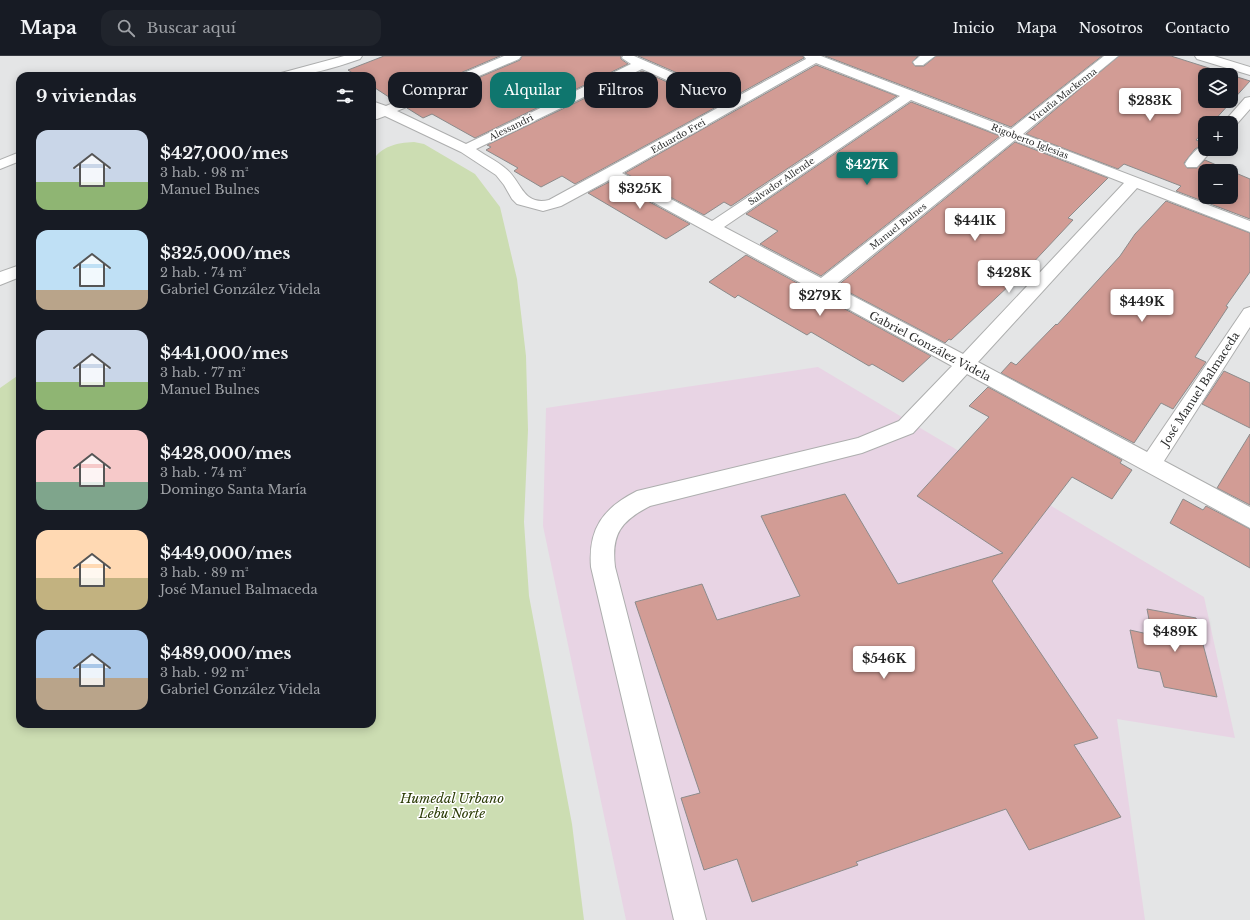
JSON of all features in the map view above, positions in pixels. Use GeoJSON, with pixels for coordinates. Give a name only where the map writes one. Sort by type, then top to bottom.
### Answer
{"type":"FeatureCollection","features":[{"type":"Feature","properties":{"kind":"street"},"geometry":{"type":"LineString","coordinates":[[301,72],[337,64],[356,56]]}},
{"type":"Feature","properties":{"kind":"street"},"geometry":{"type":"LineString","coordinates":[[376,111],[516,56]]}},
{"type":"Feature","properties":{"kind":"street"},"geometry":{"type":"LineString","coordinates":[[624,56],[666,75]]}},
{"type":"Feature","properties":{"kind":"street","name":"Vicuña Mackenna"},"geometry":{"type":"LineString","coordinates":[[1013,135],[1112,56]]}},
{"type":"Feature","properties":{"kind":"street"},"geometry":{"type":"LineString","coordinates":[[1201,56],[1250,71]]}},
{"type":"Feature","properties":{"kind":"street","name":"Eduardo Frei"},"geometry":{"type":"LineString","coordinates":[[741,100],[813,57]]}},
{"type":"Feature","properties":{"kind":"street","name":"Rigoberto Iglesias"},"geometry":{"type":"LineString","coordinates":[[813,57],[1250,227]]}},
{"type":"Feature","properties":{"kind":"street","name":"Alessandri"},"geometry":{"type":"LineString","coordinates":[[466,149],[641,64]]}},
{"type":"Feature","properties":{"kind":"street"},"geometry":{"type":"LineString","coordinates":[[316,68],[323,72]]}},
{"type":"Feature","properties":{"kind":"street","name":"Salvador Allende"},"geometry":{"type":"LineString","coordinates":[[712,228],[910,95]]}},
{"type":"Feature","properties":{"kind":"street"},"geometry":{"type":"LineString","coordinates":[[1236,116],[1250,101]]}},
{"type":"Feature","properties":{"kind":"street","name":"Eduardo Frei"},"geometry":{"type":"LineString","coordinates":[[376,111],[466,149],[501,172],[511,184],[517,196],[523,201],[543,206],[560,200],[611,173],[727,108]]}},
{"type":"Feature","properties":{"kind":"street","name":"Manuel Bulnes"},"geometry":{"type":"LineString","coordinates":[[821,287],[1013,135]]}},
{"type":"Feature","properties":{"kind":"street"},"geometry":{"type":"LineString","coordinates":[[1192,164],[1199,156]]}},
{"type":"Feature","properties":{"kind":"street"},"geometry":{"type":"LineString","coordinates":[[0,165],[16,158]]}},
{"type":"Feature","properties":{"kind":"street","name":"Gabriel González Videla"},"geometry":{"type":"LineString","coordinates":[[611,173],[1250,518]]}},
{"type":"Feature","properties":{"kind":"street"},"geometry":{"type":"LineString","coordinates":[[690,920],[603,567],[601,554],[603,540],[608,527],[618,515],[630,505],[645,498],[862,445],[906,427],[1134,182]]}},
{"type":"Feature","properties":{"kind":"street"},"geometry":{"type":"LineString","coordinates":[[0,279],[16,272]]}},
{"type":"Feature","properties":{"kind":"street","name":"José Manuel Balmaceda"},"geometry":{"type":"LineString","coordinates":[[1151,464],[1250,313]]}},
{"type":"Feature","properties":{"kind":"shaded area"},"geometry":{"type":"Polygon","coordinates":[[[818,367],[1204,597],[1235,738],[1117,719],[1145,920],[626,920],[543,526],[546,408],[818,367]]]}},
{"type":"Feature","properties":{"kind":"green space","name":"Humedal Urbano Lebu Norte"},"geometry":{"type":"Polygon","coordinates":[[[414,142],[424,144],[475,174],[500,207],[517,279],[526,356],[528,430],[524,522],[529,596],[572,824],[584,920],[0,920],[0,388],[16,377],[16,728],[376,728],[376,157],[384,149],[401,143],[414,142]]]}},
{"type":"Feature","properties":{"kind":"building"},"geometry":{"type":"Polygon","coordinates":[[[384,56],[500,56],[463,72],[388,72],[388,96],[376,89],[376,72],[351,72],[348,70],[384,56]]]}},
{"type":"Feature","properties":{"kind":"building"},"geometry":{"type":"Polygon","coordinates":[[[522,56],[621,56],[621,59],[628,64],[611,72],[584,72],[584,85],[576,89],[576,72],[492,72],[520,60],[522,56]]]}},
{"type":"Feature","properties":{"kind":"building"},"geometry":{"type":"Polygon","coordinates":[[[638,56],[803,56],[804,58],[741,93],[741,72],[675,72],[638,56]]]}},
{"type":"Feature","properties":{"kind":"building"},"geometry":{"type":"Polygon","coordinates":[[[825,56],[918,56],[912,62],[915,66],[924,66],[936,56],[1102,56],[1011,127],[825,56]]]}},
{"type":"Feature","properties":{"kind":"building"},"geometry":{"type":"Polygon","coordinates":[[[1119,56],[1171,56],[1209,68],[1198,68],[1198,108],[1226,108],[1218,116],[1198,116],[1198,138],[1196,140],[1198,141],[1198,148],[1195,149],[1184,163],[1187,168],[1198,167],[1198,199],[1176,191],[1181,186],[1124,164],[1118,169],[1026,134],[1119,56]]]}},
{"type":"Feature","properties":{"kind":"building"},"geometry":{"type":"Polygon","coordinates":[[[816,65],[897,96],[731,206],[724,202],[704,215],[625,173],[816,65]]]}},
{"type":"Feature","properties":{"kind":"building"},"geometry":{"type":"Polygon","coordinates":[[[490,73],[490,108],[537,108],[475,138],[432,114],[423,118],[407,108],[482,108],[482,76],[490,73]]]}},
{"type":"Feature","properties":{"kind":"building"},"geometry":{"type":"Polygon","coordinates":[[[1238,77],[1250,81],[1238,94],[1238,77]]]}},
{"type":"Feature","properties":{"kind":"building"},"geometry":{"type":"Polygon","coordinates":[[[658,78],[666,81],[666,108],[714,108],[575,184],[562,176],[541,187],[514,171],[518,168],[486,150],[491,147],[487,145],[564,108],[576,108],[576,103],[584,99],[584,108],[658,108],[658,78]]]}},
{"type":"Feature","properties":{"kind":"building"},"geometry":{"type":"Polygon","coordinates":[[[911,102],[1000,136],[821,276],[760,244],[778,231],[746,214],[911,102]]]}},
{"type":"Feature","properties":{"kind":"building"},"geometry":{"type":"Polygon","coordinates":[[[1015,142],[1108,178],[1068,218],[1073,220],[1028,268],[951,340],[949,339],[945,343],[837,286],[1015,142]]]}},
{"type":"Feature","properties":{"kind":"building"},"geometry":{"type":"Polygon","coordinates":[[[1205,160],[1214,164],[1201,164],[1205,160]]]}},
{"type":"Feature","properties":{"kind":"building"},"geometry":{"type":"Polygon","coordinates":[[[1238,174],[1250,179],[1250,219],[1210,204],[1238,204],[1238,174]]]}},
{"type":"Feature","properties":{"kind":"building"},"geometry":{"type":"Polygon","coordinates":[[[611,181],[690,224],[666,239],[588,193],[611,181]]]}},
{"type":"Feature","properties":{"kind":"building"},"geometry":{"type":"Polygon","coordinates":[[[1166,201],[1250,233],[1250,272],[1226,306],[1228,307],[1195,357],[1206,362],[1173,409],[1161,403],[1134,443],[1001,373],[1011,362],[1016,365],[1056,324],[1057,325],[1120,256],[1135,234],[1166,201]]]}},
{"type":"Feature","properties":{"kind":"building"},"geometry":{"type":"Polygon","coordinates":[[[746,255],[931,356],[903,382],[872,364],[869,366],[811,332],[807,335],[738,295],[735,298],[709,282],[746,255]]]}},
{"type":"Feature","properties":{"kind":"building"},"geometry":{"type":"Polygon","coordinates":[[[1224,371],[1250,383],[1250,428],[1202,404],[1224,371]]]}},
{"type":"Feature","properties":{"kind":"building"},"geometry":{"type":"Polygon","coordinates":[[[988,387],[1122,460],[1120,463],[1132,470],[1112,499],[1072,477],[992,581],[1098,738],[1074,745],[1121,817],[1029,850],[1006,809],[856,862],[858,865],[752,902],[737,859],[704,870],[681,798],[700,793],[635,602],[702,584],[717,620],[800,596],[761,516],[845,494],[898,584],[1003,553],[917,496],[989,417],[969,406],[988,387]]]}},
{"type":"Feature","properties":{"kind":"building"},"geometry":{"type":"Polygon","coordinates":[[[1250,434],[1250,505],[1217,488],[1250,434]]]}},
{"type":"Feature","properties":{"kind":"building"},"geometry":{"type":"Polygon","coordinates":[[[1183,499],[1203,510],[1206,506],[1250,529],[1250,568],[1170,523],[1183,499]]]}},
{"type":"Feature","properties":{"kind":"building"},"geometry":{"type":"Polygon","coordinates":[[[1147,609],[1196,618],[1217,697],[1164,687],[1160,672],[1138,668],[1130,630],[1152,635],[1147,609]]]}}]}
